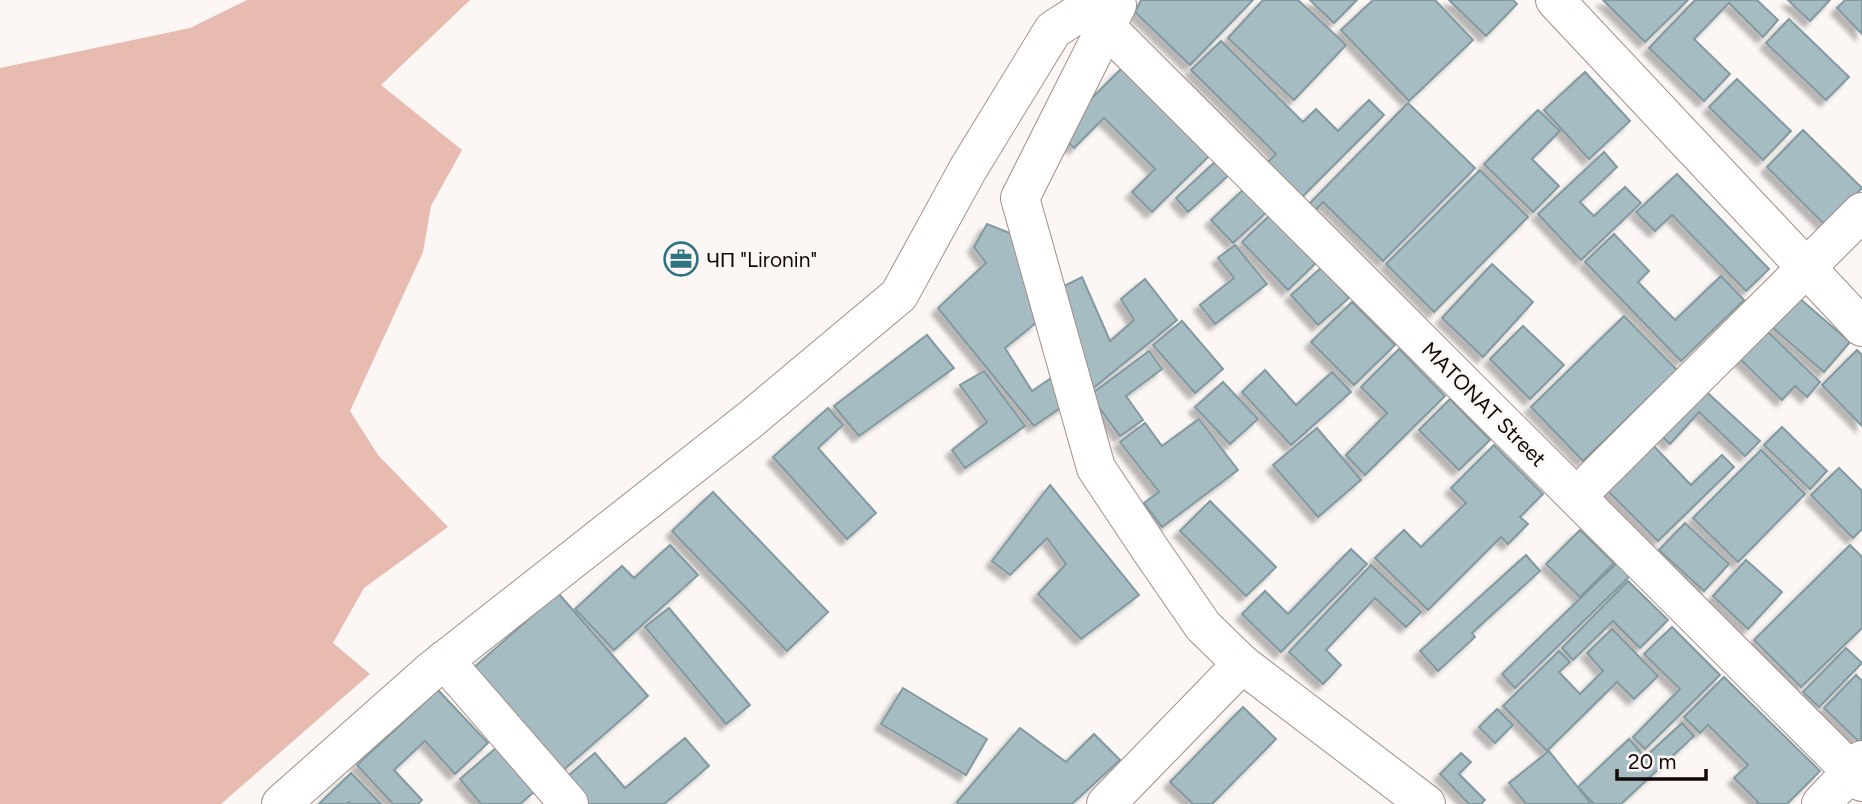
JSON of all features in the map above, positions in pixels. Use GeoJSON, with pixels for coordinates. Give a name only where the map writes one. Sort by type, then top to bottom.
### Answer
{"type":"FeatureCollection","features":[{"type":"Feature","properties":{"kind":"street"},"geometry":{"type":"LineString","coordinates":[[1555,0],[1862,327]]}},
{"type":"Feature","properties":{"kind":"street"},"geometry":{"type":"LineString","coordinates":[[281,804],[444,660],[751,419],[899,295],[968,169],[1053,30],[1108,9]]}},
{"type":"Feature","properties":{"kind":"street"},"geometry":{"type":"LineString","coordinates":[[1108,9],[1020,198],[1096,468],[1203,626],[1242,664],[1426,804]]}},
{"type":"Feature","properties":{"kind":"street","name":"MATONAT Street"},"geometry":{"type":"LineString","coordinates":[[1108,9],[1577,496],[1858,771]]}},
{"type":"Feature","properties":{"kind":"street"},"geometry":{"type":"LineString","coordinates":[[1577,496],[1862,212]]}},
{"type":"Feature","properties":{"kind":"street"},"geometry":{"type":"LineString","coordinates":[[444,660],[569,804]]}},
{"type":"Feature","properties":{"kind":"street"},"geometry":{"type":"LineString","coordinates":[[1106,804],[1242,664]]}},
{"type":"Feature","properties":{"kind":"street"},"geometry":{"type":"LineString","coordinates":[[1821,804],[1858,771]]}},
{"type":"Feature","properties":{"kind":"shaded area"},"geometry":{"type":"Polygon","coordinates":[[[247,0],[470,0],[381,85],[462,150],[431,206],[423,252],[350,411],[378,455],[448,527],[364,588],[333,643],[370,674],[221,804],[0,804],[0,68],[190,28],[247,0]]]}},
{"type":"Feature","properties":{"kind":"building"},"geometry":{"type":"Polygon","coordinates":[[[1141,0],[1253,0],[1190,65],[1135,12],[1141,0]]]}},
{"type":"Feature","properties":{"kind":"building"},"geometry":{"type":"Polygon","coordinates":[[[1263,0],[1298,0],[1346,45],[1294,100],[1228,38],[1263,0]]]}},
{"type":"Feature","properties":{"kind":"building"},"geometry":{"type":"Polygon","coordinates":[[[1310,0],[1357,0],[1334,23],[1310,0]]]}},
{"type":"Feature","properties":{"kind":"building"},"geometry":{"type":"Polygon","coordinates":[[[1373,0],[1435,0],[1473,40],[1409,101],[1341,30],[1373,0]]]}},
{"type":"Feature","properties":{"kind":"building"},"geometry":{"type":"Polygon","coordinates":[[[1449,0],[1513,0],[1517,4],[1486,36],[1449,0]]]}},
{"type":"Feature","properties":{"kind":"building"},"geometry":{"type":"Polygon","coordinates":[[[1603,0],[1688,0],[1645,42],[1603,0]]]}},
{"type":"Feature","properties":{"kind":"building"},"geometry":{"type":"Polygon","coordinates":[[[1695,0],[1757,0],[1778,20],[1763,37],[1729,3],[1694,39],[1730,74],[1704,101],[1649,48],[1695,0]]]}},
{"type":"Feature","properties":{"kind":"building"},"geometry":{"type":"Polygon","coordinates":[[[1788,0],[1830,0],[1810,21],[1788,0]]]}},
{"type":"Feature","properties":{"kind":"building"},"geometry":{"type":"Polygon","coordinates":[[[1845,0],[1862,0],[1862,34],[1837,8],[1845,0]]]}},
{"type":"Feature","properties":{"kind":"building"},"geometry":{"type":"Polygon","coordinates":[[[1789,19],[1849,77],[1826,100],[1766,43],[1789,19]]]}},
{"type":"Feature","properties":{"kind":"building"},"geometry":{"type":"Polygon","coordinates":[[[1221,41],[1303,122],[1316,109],[1338,131],[1369,100],[1384,115],[1299,200],[1265,165],[1276,154],[1191,70],[1221,41]]]}},
{"type":"Feature","properties":{"kind":"building"},"geometry":{"type":"Polygon","coordinates":[[[1122,68],[1210,155],[1152,212],[1132,192],[1155,169],[1104,118],[1074,148],[1058,132],[1122,68]]]}},
{"type":"Feature","properties":{"kind":"building"},"geometry":{"type":"Polygon","coordinates":[[[1585,72],[1630,121],[1589,159],[1544,110],[1585,72]]]}},
{"type":"Feature","properties":{"kind":"building"},"geometry":{"type":"Polygon","coordinates":[[[1737,79],[1791,131],[1763,160],[1709,107],[1737,79]]]}},
{"type":"Feature","properties":{"kind":"building"},"geometry":{"type":"Polygon","coordinates":[[[1408,103],[1475,168],[1383,261],[1323,202],[1314,212],[1308,205],[1408,103]]]}},
{"type":"Feature","properties":{"kind":"building"},"geometry":{"type":"Polygon","coordinates":[[[1538,110],[1560,131],[1532,159],[1559,186],[1533,212],[1484,164],[1538,110]]]}},
{"type":"Feature","properties":{"kind":"building"},"geometry":{"type":"Polygon","coordinates":[[[1803,130],[1862,188],[1826,226],[1767,167],[1803,130]]]}},
{"type":"Feature","properties":{"kind":"building"},"geometry":{"type":"Polygon","coordinates":[[[1604,152],[1617,167],[1580,202],[1594,216],[1625,187],[1641,203],[1581,260],[1538,214],[1604,152]]]}},
{"type":"Feature","properties":{"kind":"building"},"geometry":{"type":"Polygon","coordinates":[[[1217,160],[1230,174],[1188,212],[1176,198],[1217,160]]]}},
{"type":"Feature","properties":{"kind":"building"},"geometry":{"type":"Polygon","coordinates":[[[1480,170],[1528,217],[1434,312],[1386,264],[1480,170]]]}},
{"type":"Feature","properties":{"kind":"building"},"geometry":{"type":"Polygon","coordinates":[[[1677,174],[1769,269],[1746,291],[1672,215],[1655,231],[1636,212],[1677,174]]]}},
{"type":"Feature","properties":{"kind":"building"},"geometry":{"type":"Polygon","coordinates":[[[1246,187],[1268,211],[1233,243],[1211,220],[1246,187]]]}},
{"type":"Feature","properties":{"kind":"building"},"geometry":{"type":"Polygon","coordinates":[[[1272,213],[1318,261],[1288,290],[1242,242],[1272,213]]]}},
{"type":"Feature","properties":{"kind":"building"},"geometry":{"type":"Polygon","coordinates":[[[987,224],[1012,234],[1037,322],[1005,348],[1032,391],[1059,373],[1066,404],[1034,426],[938,308],[986,263],[974,247],[987,224]]]}},
{"type":"Feature","properties":{"kind":"building"},"geometry":{"type":"Polygon","coordinates":[[[1614,234],[1649,271],[1638,282],[1675,320],[1721,276],[1744,300],[1681,361],[1585,262],[1614,234]]]}},
{"type":"Feature","properties":{"kind":"building"},"geometry":{"type":"Polygon","coordinates":[[[1235,245],[1267,284],[1215,324],[1200,305],[1234,278],[1218,258],[1235,245]]]}},
{"type":"Feature","properties":{"kind":"building"},"geometry":{"type":"Polygon","coordinates":[[[1492,264],[1533,302],[1483,357],[1442,318],[1492,264]]]}},
{"type":"Feature","properties":{"kind":"building"},"geometry":{"type":"Polygon","coordinates":[[[1322,267],[1349,298],[1318,325],[1291,295],[1322,267]]]}},
{"type":"Feature","properties":{"kind":"building"},"geometry":{"type":"Polygon","coordinates":[[[1082,277],[1110,341],[1134,320],[1121,299],[1145,279],[1177,320],[1091,390],[1054,291],[1082,277]]]}},
{"type":"Feature","properties":{"kind":"building"},"geometry":{"type":"Polygon","coordinates":[[[1798,297],[1850,342],[1824,372],[1773,328],[1798,297]]]}},
{"type":"Feature","properties":{"kind":"building"},"geometry":{"type":"Polygon","coordinates":[[[1352,302],[1395,345],[1354,385],[1311,342],[1352,302]]]}},
{"type":"Feature","properties":{"kind":"building"},"geometry":{"type":"Polygon","coordinates":[[[1624,316],[1677,370],[1583,461],[1531,407],[1624,316]]]}},
{"type":"Feature","properties":{"kind":"building"},"geometry":{"type":"Polygon","coordinates":[[[1182,321],[1223,369],[1195,393],[1153,345],[1182,321]]]}},
{"type":"Feature","properties":{"kind":"building"},"geometry":{"type":"Polygon","coordinates":[[[1523,326],[1564,365],[1530,399],[1490,359],[1523,326]]]}},
{"type":"Feature","properties":{"kind":"building"},"geometry":{"type":"Polygon","coordinates":[[[1765,329],[1820,382],[1807,397],[1795,386],[1782,400],[1738,357],[1765,329]]]}},
{"type":"Feature","properties":{"kind":"building"},"geometry":{"type":"Polygon","coordinates":[[[927,335],[954,368],[859,436],[834,406],[927,335]]]}},
{"type":"Feature","properties":{"kind":"building"},"geometry":{"type":"Polygon","coordinates":[[[1399,349],[1445,396],[1365,475],[1346,455],[1387,413],[1361,387],[1399,349]]]}},
{"type":"Feature","properties":{"kind":"building"},"geometry":{"type":"Polygon","coordinates":[[[1857,350],[1862,355],[1862,426],[1822,385],[1857,350]]]}},
{"type":"Feature","properties":{"kind":"building"},"geometry":{"type":"Polygon","coordinates":[[[1149,351],[1162,369],[1126,396],[1143,420],[1120,436],[1090,395],[1149,351]]]}},
{"type":"Feature","properties":{"kind":"building"},"geometry":{"type":"Polygon","coordinates":[[[1265,370],[1296,405],[1332,372],[1351,392],[1291,445],[1242,392],[1265,370]]]}},
{"type":"Feature","properties":{"kind":"building"},"geometry":{"type":"Polygon","coordinates":[[[984,371],[1025,426],[965,468],[952,450],[987,422],[960,385],[984,371]]]}},
{"type":"Feature","properties":{"kind":"building"},"geometry":{"type":"Polygon","coordinates":[[[1223,382],[1258,419],[1230,444],[1195,407],[1223,382]]]}},
{"type":"Feature","properties":{"kind":"building"},"geometry":{"type":"Polygon","coordinates":[[[1699,385],[1760,441],[1745,456],[1699,412],[1670,444],[1656,431],[1699,385]]]}},
{"type":"Feature","properties":{"kind":"building"},"geometry":{"type":"Polygon","coordinates":[[[1450,399],[1490,440],[1459,470],[1419,430],[1450,399]]]}},
{"type":"Feature","properties":{"kind":"building"},"geometry":{"type":"Polygon","coordinates":[[[828,408],[843,425],[818,448],[876,513],[847,539],[773,457],[828,408]]]}},
{"type":"Feature","properties":{"kind":"building"},"geometry":{"type":"Polygon","coordinates":[[[1199,419],[1238,470],[1162,527],[1144,503],[1159,492],[1120,442],[1145,423],[1162,446],[1199,419]]]}},
{"type":"Feature","properties":{"kind":"building"},"geometry":{"type":"Polygon","coordinates":[[[1782,427],[1827,471],[1810,489],[1764,445],[1782,427]]]}},
{"type":"Feature","properties":{"kind":"building"},"geometry":{"type":"Polygon","coordinates":[[[1317,428],[1361,480],[1318,517],[1273,465],[1317,428]]]}},
{"type":"Feature","properties":{"kind":"building"},"geometry":{"type":"Polygon","coordinates":[[[1649,441],[1691,485],[1722,455],[1734,467],[1658,541],[1603,486],[1649,441]]]}},
{"type":"Feature","properties":{"kind":"building"},"geometry":{"type":"Polygon","coordinates":[[[1494,445],[1543,494],[1520,517],[1528,524],[1508,544],[1501,537],[1428,610],[1375,558],[1404,530],[1421,547],[1466,503],[1451,488],[1494,445]]]}},
{"type":"Feature","properties":{"kind":"building"},"geometry":{"type":"Polygon","coordinates":[[[1761,450],[1805,494],[1738,562],[1693,518],[1761,450]]]}},
{"type":"Feature","properties":{"kind":"building"},"geometry":{"type":"Polygon","coordinates":[[[1839,468],[1862,491],[1862,529],[1853,538],[1811,495],[1839,468]]]}},
{"type":"Feature","properties":{"kind":"building"},"geometry":{"type":"Polygon","coordinates":[[[1050,485],[1139,595],[1081,639],[1038,594],[1066,564],[1047,538],[1010,575],[992,561],[1050,485]]]}},
{"type":"Feature","properties":{"kind":"building"},"geometry":{"type":"Polygon","coordinates":[[[713,492],[828,612],[787,651],[672,531],[713,492]]]}},
{"type":"Feature","properties":{"kind":"building"},"geometry":{"type":"Polygon","coordinates":[[[1210,501],[1276,567],[1246,596],[1180,531],[1210,501]]]}},
{"type":"Feature","properties":{"kind":"building"},"geometry":{"type":"Polygon","coordinates":[[[1685,523],[1729,564],[1704,591],[1659,550],[1685,523]]]}},
{"type":"Feature","properties":{"kind":"building"},"geometry":{"type":"Polygon","coordinates":[[[1580,530],[1614,563],[1580,597],[1546,564],[1580,530]]]}},
{"type":"Feature","properties":{"kind":"building"},"geometry":{"type":"Polygon","coordinates":[[[670,545],[698,575],[614,650],[575,609],[622,566],[634,578],[670,545]]]}},
{"type":"Feature","properties":{"kind":"building"},"geometry":{"type":"Polygon","coordinates":[[[1850,545],[1862,557],[1862,628],[1801,687],[1754,640],[1850,545]]]}},
{"type":"Feature","properties":{"kind":"building"},"geometry":{"type":"Polygon","coordinates":[[[1351,549],[1367,564],[1281,652],[1242,614],[1265,591],[1288,614],[1351,549]]]}},
{"type":"Feature","properties":{"kind":"building"},"geometry":{"type":"Polygon","coordinates":[[[1526,555],[1540,571],[1472,633],[1475,637],[1438,671],[1420,651],[1526,555]]]}},
{"type":"Feature","properties":{"kind":"building"},"geometry":{"type":"Polygon","coordinates":[[[1746,560],[1782,592],[1748,629],[1713,596],[1746,560]]]}},
{"type":"Feature","properties":{"kind":"building"},"geometry":{"type":"Polygon","coordinates":[[[1618,562],[1631,575],[1515,688],[1502,674],[1618,562]]]}},
{"type":"Feature","properties":{"kind":"building"},"geometry":{"type":"Polygon","coordinates":[[[1371,565],[1421,612],[1406,627],[1375,598],[1326,650],[1341,665],[1323,684],[1289,652],[1371,565]]]}},
{"type":"Feature","properties":{"kind":"building"},"geometry":{"type":"Polygon","coordinates":[[[1628,581],[1668,620],[1640,648],[1613,621],[1573,660],[1562,648],[1628,581]]]}},
{"type":"Feature","properties":{"kind":"building"},"geometry":{"type":"Polygon","coordinates":[[[558,593],[648,696],[561,772],[471,670],[558,593]]]}},
{"type":"Feature","properties":{"kind":"building"},"geometry":{"type":"Polygon","coordinates":[[[669,608],[750,705],[726,724],[645,627],[669,608]]]}},
{"type":"Feature","properties":{"kind":"building"},"geometry":{"type":"Polygon","coordinates":[[[1672,627],[1720,675],[1645,749],[1633,737],[1680,689],[1644,654],[1672,627]]]}},
{"type":"Feature","properties":{"kind":"building"},"geometry":{"type":"Polygon","coordinates":[[[1612,629],[1658,676],[1634,699],[1617,682],[1547,751],[1503,706],[1559,651],[1570,662],[1559,672],[1580,694],[1603,671],[1587,653],[1612,629]]]}},
{"type":"Feature","properties":{"kind":"building"},"geometry":{"type":"Polygon","coordinates":[[[1846,648],[1862,663],[1819,707],[1803,692],[1846,648]]]}},
{"type":"Feature","properties":{"kind":"building"},"geometry":{"type":"Polygon","coordinates":[[[1856,675],[1862,681],[1861,744],[1824,708],[1856,675]]]}},
{"type":"Feature","properties":{"kind":"building"},"geometry":{"type":"Polygon","coordinates":[[[1724,677],[1820,771],[1787,804],[1756,804],[1758,802],[1734,778],[1748,765],[1708,725],[1700,733],[1684,717],[1724,677]]]}},
{"type":"Feature","properties":{"kind":"building"},"geometry":{"type":"Polygon","coordinates":[[[903,688],[987,739],[966,775],[881,724],[903,688]]]}},
{"type":"Feature","properties":{"kind":"building"},"geometry":{"type":"Polygon","coordinates":[[[438,690],[488,743],[455,774],[425,741],[394,770],[422,800],[418,804],[393,804],[357,765],[438,690]]]}},
{"type":"Feature","properties":{"kind":"building"},"geometry":{"type":"Polygon","coordinates":[[[1243,707],[1276,739],[1212,804],[1193,804],[1170,782],[1243,707]]]}},
{"type":"Feature","properties":{"kind":"building"},"geometry":{"type":"Polygon","coordinates":[[[1497,709],[1513,725],[1495,743],[1479,727],[1497,709]]]}},
{"type":"Feature","properties":{"kind":"building"},"geometry":{"type":"Polygon","coordinates":[[[1682,723],[1694,736],[1621,804],[1594,804],[1578,787],[1629,739],[1645,757],[1682,723]]]}},
{"type":"Feature","properties":{"kind":"building"},"geometry":{"type":"Polygon","coordinates":[[[1020,728],[1066,762],[1094,734],[1120,760],[1072,804],[959,804],[957,802],[1020,728]]]}},
{"type":"Feature","properties":{"kind":"building"},"geometry":{"type":"Polygon","coordinates":[[[685,738],[709,766],[664,804],[585,804],[564,779],[595,753],[625,788],[685,738]]]}},
{"type":"Feature","properties":{"kind":"building"},"geometry":{"type":"Polygon","coordinates":[[[496,748],[534,792],[520,804],[481,804],[460,779],[496,748]]]}},
{"type":"Feature","properties":{"kind":"building"},"geometry":{"type":"Polygon","coordinates":[[[1549,751],[1591,804],[1526,804],[1509,783],[1549,751]]]}},
{"type":"Feature","properties":{"kind":"building"},"geometry":{"type":"Polygon","coordinates":[[[1461,753],[1471,762],[1459,774],[1485,800],[1481,804],[1469,804],[1440,774],[1461,753]]]}},
{"type":"Feature","properties":{"kind":"building"},"geometry":{"type":"Polygon","coordinates":[[[351,773],[381,804],[319,804],[351,773]]]}},
{"type":"Feature","properties":{"kind":"place","name":"ЧП \"Lironin\""},"geometry":{"type":"Point","coordinates":[681,259]}}]}
